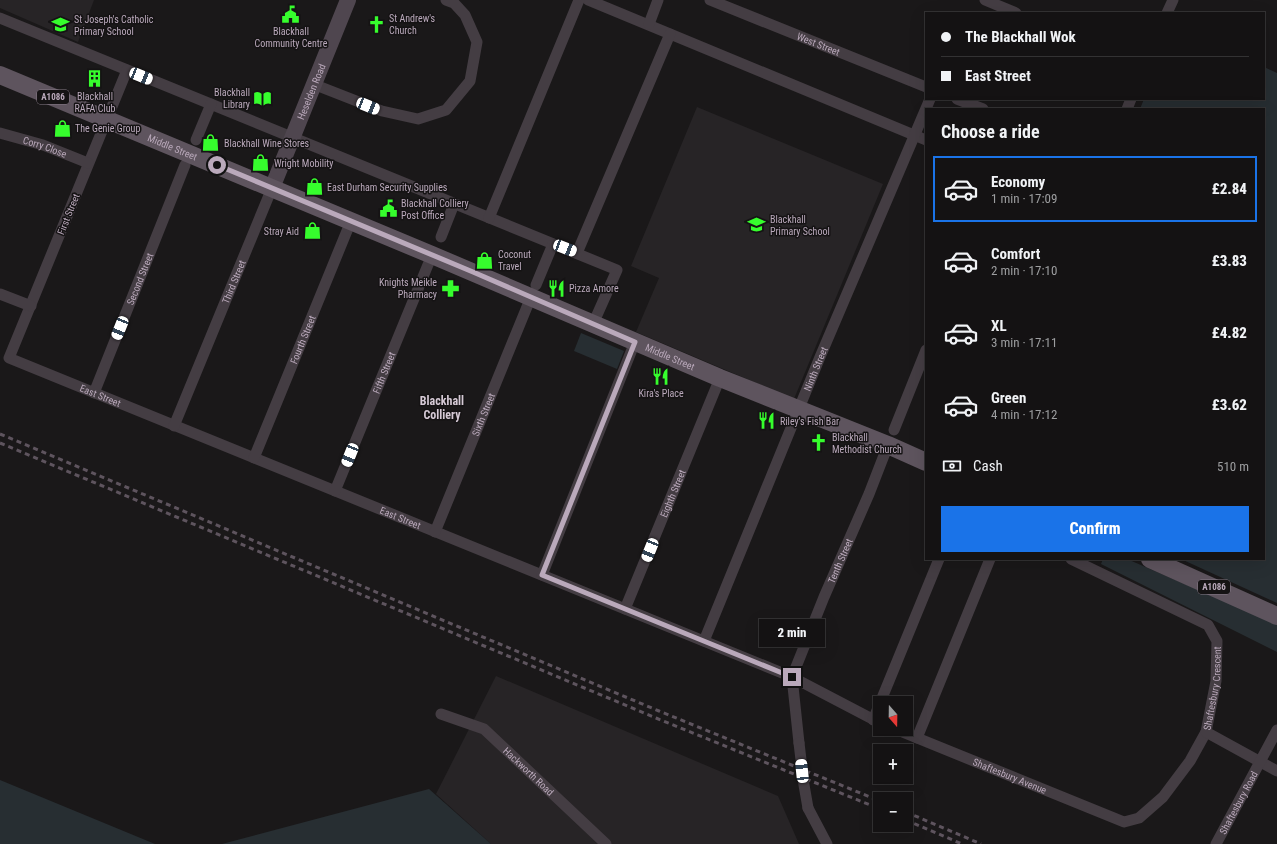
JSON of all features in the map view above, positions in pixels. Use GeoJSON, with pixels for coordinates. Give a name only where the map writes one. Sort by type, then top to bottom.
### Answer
{"type":"FeatureCollection","features":[{"type":"Feature","properties":{"kind":"main road","name":"A1086"},"geometry":{"type":"LineString","coordinates":[[0,75],[106,120]]}},
{"type":"Feature","properties":{"kind":"main road","name":"Middle Street"},"geometry":{"type":"LineString","coordinates":[[106,120],[432,255],[533,291],[593,324],[799,410],[891,437],[925,461]]}},
{"type":"Feature","properties":{"kind":"main road","name":"A1086"},"geometry":{"type":"LineString","coordinates":[[1152,560],[1277,616]]}},
{"type":"Feature","properties":{"kind":"street","name":"Heselden Road"},"geometry":{"type":"LineString","coordinates":[[292,138],[348,0]]}},
{"type":"Feature","properties":{"kind":"street"},"geometry":{"type":"LineString","coordinates":[[313,84],[382,111],[418,119],[446,110],[470,81],[477,42],[464,15],[454,3],[446,0]]}},
{"type":"Feature","properties":{"kind":"street"},"geometry":{"type":"LineString","coordinates":[[489,218],[579,0]]}},
{"type":"Feature","properties":{"kind":"street"},"geometry":{"type":"LineString","coordinates":[[588,0],[925,140]]}},
{"type":"Feature","properties":{"kind":"street"},"geometry":{"type":"LineString","coordinates":[[649,24],[658,0]]}},
{"type":"Feature","properties":{"kind":"street","name":"West Street"},"geometry":{"type":"LineString","coordinates":[[710,0],[925,87]]}},
{"type":"Feature","properties":{"kind":"street"},"geometry":{"type":"LineString","coordinates":[[985,0],[1014,12]]}},
{"type":"Feature","properties":{"kind":"street"},"geometry":{"type":"LineString","coordinates":[[1168,12],[1173,0]]}},
{"type":"Feature","properties":{"kind":"street"},"geometry":{"type":"LineString","coordinates":[[0,18],[617,270],[593,324]]}},
{"type":"Feature","properties":{"kind":"street"},"geometry":{"type":"LineString","coordinates":[[577,253],[670,34]]}},
{"type":"Feature","properties":{"kind":"street","name":"First Street"},"geometry":{"type":"LineString","coordinates":[[9,358],[127,70]]}},
{"type":"Feature","properties":{"kind":"street"},"geometry":{"type":"LineString","coordinates":[[960,100],[980,108]]}},
{"type":"Feature","properties":{"kind":"street"},"geometry":{"type":"LineString","coordinates":[[196,140],[211,104]]}},
{"type":"Feature","properties":{"kind":"street","name":"Ninth Street"},"geometry":{"type":"LineString","coordinates":[[704,641],[925,110]]}},
{"type":"Feature","properties":{"kind":"street","name":"Corry Close"},"geometry":{"type":"LineString","coordinates":[[0,132],[43,145],[88,163]]}},
{"type":"Feature","properties":{"kind":"street","name":"Third Street"},"geometry":{"type":"LineString","coordinates":[[174,426],[292,138]]}},
{"type":"Feature","properties":{"kind":"street","name":"Second Street"},"geometry":{"type":"LineString","coordinates":[[94,393],[185,165]]}},
{"type":"Feature","properties":{"kind":"street"},"geometry":{"type":"LineString","coordinates":[[441,237],[454,204]]}},
{"type":"Feature","properties":{"kind":"street","name":"Fourth Street"},"geometry":{"type":"LineString","coordinates":[[254,458],[351,221]]}},
{"type":"Feature","properties":{"kind":"street","name":"Sixth Street"},"geometry":{"type":"LineString","coordinates":[[435,532],[553,244]]}},
{"type":"Feature","properties":{"kind":"street","name":"Fifth Street"},"geometry":{"type":"LineString","coordinates":[[335,491],[432,255]]}},
{"type":"Feature","properties":{"kind":"street"},"geometry":{"type":"LineString","coordinates":[[0,294],[30,306]]}},
{"type":"Feature","properties":{"kind":"street"},"geometry":{"type":"LineString","coordinates":[[542,575],[635,342]]}},
{"type":"Feature","properties":{"kind":"street","name":"Tenth Street"},"geometry":{"type":"LineString","coordinates":[[792,677],[824,597],[869,494],[925,352]]}},
{"type":"Feature","properties":{"kind":"street","name":"East Street"},"geometry":{"type":"LineString","coordinates":[[9,358],[792,677]]}},
{"type":"Feature","properties":{"kind":"street","name":"Eighth Street"},"geometry":{"type":"LineString","coordinates":[[626,609],[720,378]]}},
{"type":"Feature","properties":{"kind":"street"},"geometry":{"type":"LineString","coordinates":[[886,696],[939,560]]}},
{"type":"Feature","properties":{"kind":"street"},"geometry":{"type":"LineString","coordinates":[[917,738],[990,560]]}},
{"type":"Feature","properties":{"kind":"street","name":"Shaftesbury Crescent"},"geometry":{"type":"LineString","coordinates":[[1073,560],[1208,625],[1217,641],[1216,681],[1206,732],[1190,761],[1163,797],[1139,818],[1124,822]]}},
{"type":"Feature","properties":{"kind":"street"},"geometry":{"type":"LineString","coordinates":[[792,677],[873,720]]}},
{"type":"Feature","properties":{"kind":"street"},"geometry":{"type":"LineString","coordinates":[[792,677],[808,808],[828,844]]}},
{"type":"Feature","properties":{"kind":"street","name":"Hackworth Road"},"geometry":{"type":"LineString","coordinates":[[441,714],[484,729],[606,844]]}},
{"type":"Feature","properties":{"kind":"street","name":"Shaftesbury Road"},"geometry":{"type":"LineString","coordinates":[[1216,844],[1277,730]]}},
{"type":"Feature","properties":{"kind":"street","name":"Shaftesbury Road"},"geometry":{"type":"LineString","coordinates":[[1206,732],[1277,770]]}},
{"type":"Feature","properties":{"kind":"street","name":"Shaftesbury Avenue"},"geometry":{"type":"LineString","coordinates":[[912,736],[1124,822]]}},
{"type":"Feature","properties":{"kind":"shaded area","name":"St Joseph's Catholic Primary School"},"geometry":{"type":"Polygon","coordinates":[[[0,0],[94,0],[78,42],[0,8],[0,0]]]}},
{"type":"Feature","properties":{"kind":"shaded area"},"geometry":{"type":"Polygon","coordinates":[[[1265,67],[1277,73],[1277,603],[1183,560],[1265,560],[1265,108],[1140,108],[1144,100],[1265,100],[1265,67]]]}},
{"type":"Feature","properties":{"kind":"shaded area","name":"Blackhall Primary School"},"geometry":{"type":"Polygon","coordinates":[[[697,107],[883,184],[794,399],[636,332],[659,278],[631,266],[697,107]]]}},
{"type":"Feature","properties":{"kind":"shaded area"},"geometry":{"type":"Polygon","coordinates":[[[581,333],[624,351],[617,369],[574,351],[581,333]]]}},
{"type":"Feature","properties":{"kind":"shaded area"},"geometry":{"type":"Polygon","coordinates":[[[1103,560],[1129,560],[1277,624],[1277,652],[1101,564],[1103,560]]]}},
{"type":"Feature","properties":{"kind":"shaded area"},"geometry":{"type":"Polygon","coordinates":[[[496,676],[778,796],[799,844],[491,844],[436,794],[496,676]]]}},
{"type":"Feature","properties":{"kind":"shaded area"},"geometry":{"type":"Polygon","coordinates":[[[0,780],[155,844],[0,844],[0,780]]]}},
{"type":"Feature","properties":{"kind":"shaded area"},"geometry":{"type":"Polygon","coordinates":[[[429,789],[491,844],[222,844],[429,789]]]}},
{"type":"Feature","properties":{"kind":"railway"},"geometry":{"type":"LineString","coordinates":[[0,434],[659,711],[873,798]]}},
{"type":"Feature","properties":{"kind":"railway"},"geometry":{"type":"LineString","coordinates":[[0,443],[656,718],[873,806]]}},
{"type":"Feature","properties":{"kind":"railway"},"geometry":{"type":"LineString","coordinates":[[913,815],[981,844]]}},
{"type":"Feature","properties":{"kind":"railway"},"geometry":{"type":"LineString","coordinates":[[913,823],[962,844]]}},
{"type":"Feature","properties":{"kind":"place","name":"Blackhall Community Centre"},"geometry":{"type":"Point","coordinates":[291,14]}},
{"type":"Feature","properties":{"kind":"place","name":"St Andrew's Church"},"geometry":{"type":"Point","coordinates":[376,24]}},
{"type":"Feature","properties":{"kind":"place","name":"St Joseph's Catholic Primary School"},"geometry":{"type":"Point","coordinates":[61,25]}},
{"type":"Feature","properties":{"kind":"place","name":"Blackhall RAFA Club"},"geometry":{"type":"Point","coordinates":[95,79]}},
{"type":"Feature","properties":{"kind":"place","name":"Blackhall Library"},"geometry":{"type":"Point","coordinates":[263,98]}},
{"type":"Feature","properties":{"kind":"place","name":"The Genie Group"},"geometry":{"type":"Point","coordinates":[62,128]}},
{"type":"Feature","properties":{"kind":"place","name":"Blackhall Wine Stores"},"geometry":{"type":"Point","coordinates":[211,143]}},
{"type":"Feature","properties":{"kind":"place","name":"Wright Mobility"},"geometry":{"type":"Point","coordinates":[261,163]}},
{"type":"Feature","properties":{"kind":"place","name":"East Durham Security Supplies"},"geometry":{"type":"Point","coordinates":[314,187]}},
{"type":"Feature","properties":{"kind":"place","name":"Blackhall Colliery Post Office"},"geometry":{"type":"Point","coordinates":[388,209]}},
{"type":"Feature","properties":{"kind":"place","name":"Blackhall Primary School"},"geometry":{"type":"Point","coordinates":[757,225]}},
{"type":"Feature","properties":{"kind":"place","name":"Stray Aid"},"geometry":{"type":"Point","coordinates":[312,231]}},
{"type":"Feature","properties":{"kind":"place","name":"Coconut Travel"},"geometry":{"type":"Point","coordinates":[485,260]}},
{"type":"Feature","properties":{"kind":"place","name":"Knights Meikle Pharmacy"},"geometry":{"type":"Point","coordinates":[450,288]}},
{"type":"Feature","properties":{"kind":"place","name":"Pizza Amore"},"geometry":{"type":"Point","coordinates":[556,288]}},
{"type":"Feature","properties":{"kind":"place","name":"Kira's Place"},"geometry":{"type":"Point","coordinates":[661,376]}},
{"type":"Feature","properties":{"kind":"place","name":"Riley's Fish Bar"},"geometry":{"type":"Point","coordinates":[767,421]}},
{"type":"Feature","properties":{"kind":"place","name":"Blackhall Methodist Church"},"geometry":{"type":"Point","coordinates":[819,443]}},
{"type":"Feature","properties":{"kind":"district","name":"Blackhall Colliery"},"geometry":{"type":"Point","coordinates":[442,408]}},
{"type":"Feature","properties":{"kind":"route"},"geometry":{"type":"LineString","coordinates":[[217,165],[473,272],[635,342],[542,575],[792,677]]}}]}
